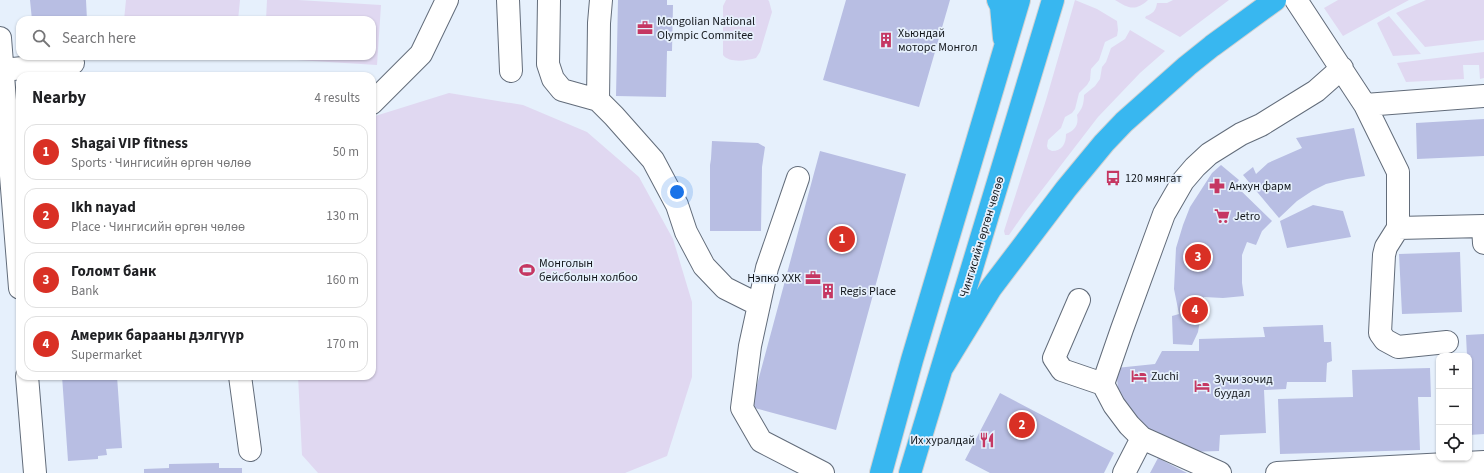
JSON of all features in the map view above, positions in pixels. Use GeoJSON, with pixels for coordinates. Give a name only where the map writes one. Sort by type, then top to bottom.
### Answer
{"type":"FeatureCollection","features":[{"type":"Feature","properties":{"kind":"highway"},"geometry":{"type":"LineString","coordinates":[[998,0],[1001,6],[1005,49]]}},
{"type":"Feature","properties":{"kind":"highway"},"geometry":{"type":"LineString","coordinates":[[881,473],[914,353],[1019,0]]}},
{"type":"Feature","properties":{"kind":"highway","name":"Чингисийн өргөн чөлөө"},"geometry":{"type":"LineString","coordinates":[[910,473],[1053,0]]}},
{"type":"Feature","properties":{"kind":"highway"},"geometry":{"type":"LineString","coordinates":[[942,368],[991,288],[1066,189],[1104,143],[1129,117],[1193,61],[1275,0]]}},
{"type":"Feature","properties":{"kind":"lane"},"geometry":{"type":"LineString","coordinates":[[376,99],[421,54],[447,0]]}},
{"type":"Feature","properties":{"kind":"lane"},"geometry":{"type":"LineString","coordinates":[[508,0],[511,71]]}},
{"type":"Feature","properties":{"kind":"lane"},"geometry":{"type":"LineString","coordinates":[[549,0],[548,64],[553,79],[562,90],[598,100],[614,116],[653,160],[677,205],[686,232],[704,266],[725,288],[759,305]]}},
{"type":"Feature","properties":{"kind":"lane"},"geometry":{"type":"LineString","coordinates":[[598,100],[599,23],[601,0]]}},
{"type":"Feature","properties":{"kind":"lane"},"geometry":{"type":"LineString","coordinates":[[1296,0],[1365,104],[1398,172],[1398,228],[1386,247],[1384,255],[1380,333],[1385,340],[1398,347],[1447,342]]}},
{"type":"Feature","properties":{"kind":"lane"},"geometry":{"type":"LineString","coordinates":[[0,38],[16,233]]}},
{"type":"Feature","properties":{"kind":"lane"},"geometry":{"type":"LineString","coordinates":[[3,70],[73,63]]}},
{"type":"Feature","properties":{"kind":"lane"},"geometry":{"type":"LineString","coordinates":[[1103,384],[1164,214],[1183,181],[1209,154],[1241,134],[1261,125],[1316,91],[1342,68]]}},
{"type":"Feature","properties":{"kind":"lane"},"geometry":{"type":"LineString","coordinates":[[1365,104],[1484,96]]}},
{"type":"Feature","properties":{"kind":"lane"},"geometry":{"type":"LineString","coordinates":[[798,178],[767,268],[750,346],[742,408],[762,441],[823,473]]}},
{"type":"Feature","properties":{"kind":"lane"},"geometry":{"type":"LineString","coordinates":[[1398,228],[1483,226],[1484,243]]}},
{"type":"Feature","properties":{"kind":"lane"},"geometry":{"type":"LineString","coordinates":[[1079,300],[1054,358],[1062,370],[1103,384],[1114,405],[1129,425],[1142,438],[1220,473]]}},
{"type":"Feature","properties":{"kind":"lane"},"geometry":{"type":"LineString","coordinates":[[27,380],[35,473]]}},
{"type":"Feature","properties":{"kind":"lane"},"geometry":{"type":"LineString","coordinates":[[241,380],[250,450]]}},
{"type":"Feature","properties":{"kind":"lane"},"geometry":{"type":"LineString","coordinates":[[1124,473],[1142,438]]}},
{"type":"Feature","properties":{"kind":"lane"},"geometry":{"type":"LineString","coordinates":[[1277,473],[1484,462]]}},
{"type":"Feature","properties":{"kind":"shaded area"},"geometry":{"type":"Polygon","coordinates":[[[126,0],[240,0],[238,16],[124,16],[126,0]]]}},
{"type":"Feature","properties":{"kind":"shaded area"},"geometry":{"type":"Polygon","coordinates":[[[267,0],[298,0],[381,5],[377,65],[296,60],[376,60],[376,16],[266,16],[267,0]]]}},
{"type":"Feature","properties":{"kind":"shaded area"},"geometry":{"type":"Polygon","coordinates":[[[726,0],[769,1],[772,12],[760,52],[756,58],[747,60],[733,60],[726,58],[723,55],[723,6],[726,0]]]}},
{"type":"Feature","properties":{"kind":"shaded area"},"geometry":{"type":"Polygon","coordinates":[[[1075,0],[1097,9],[1117,21],[1117,36],[1105,42],[1099,60],[1091,69],[1090,80],[1079,93],[1075,109],[1072,113],[1065,117],[1061,128],[1048,140],[1048,149],[1055,151],[1063,146],[1066,134],[1072,131],[1077,124],[1077,115],[1084,101],[1084,95],[1095,86],[1100,79],[1102,67],[1106,62],[1111,48],[1125,39],[1130,30],[1165,51],[1140,73],[1098,117],[1009,235],[1005,235],[1004,231],[1046,100],[1075,0]]]}},
{"type":"Feature","properties":{"kind":"shaded area"},"geometry":{"type":"Polygon","coordinates":[[[1115,0],[1148,0],[1139,6],[1132,8],[1115,0]]]}},
{"type":"Feature","properties":{"kind":"shaded area"},"geometry":{"type":"Polygon","coordinates":[[[1173,0],[1229,0],[1180,37],[1145,18],[1154,11],[1157,3],[1167,3],[1173,0]]]}},
{"type":"Feature","properties":{"kind":"shaded area"},"geometry":{"type":"Polygon","coordinates":[[[1338,0],[1409,0],[1343,36],[1324,8],[1338,0]]]}},
{"type":"Feature","properties":{"kind":"shaded area"},"geometry":{"type":"Polygon","coordinates":[[[1426,0],[1484,0],[1484,40],[1425,47],[1396,13],[1426,0]]]}},
{"type":"Feature","properties":{"kind":"shaded area"},"geometry":{"type":"Polygon","coordinates":[[[1389,16],[1421,54],[1393,56],[1377,23],[1389,16]]]}},
{"type":"Feature","properties":{"kind":"shaded area"},"geometry":{"type":"Polygon","coordinates":[[[1484,52],[1484,78],[1480,79],[1479,65],[1463,65],[1464,79],[1406,82],[1397,63],[1484,52]]]}},
{"type":"Feature","properties":{"kind":"shaded area","name":"Монголын бейсболын холбоо"},"geometry":{"type":"Polygon","coordinates":[[[449,93],[523,105],[587,132],[639,177],[673,239],[692,302],[692,377],[667,456],[625,473],[318,473],[302,455],[298,380],[376,380],[376,116],[449,93]]]}},
{"type":"Feature","properties":{"kind":"building"},"geometry":{"type":"Polygon","coordinates":[[[30,0],[86,0],[87,16],[32,16],[30,0]]]}},
{"type":"Feature","properties":{"kind":"building","name":"Mongolian National Olympic Commitee"},"geometry":{"type":"Polygon","coordinates":[[[618,0],[667,0],[667,5],[673,5],[672,51],[667,51],[666,97],[616,96],[618,0]]]}},
{"type":"Feature","properties":{"kind":"building","name":"Хьюндай моторс Монгол"},"geometry":{"type":"Polygon","coordinates":[[[846,0],[950,0],[919,107],[823,80],[846,0]]]}},
{"type":"Feature","properties":{"kind":"building"},"geometry":{"type":"Polygon","coordinates":[[[1484,119],[1484,156],[1417,159],[1416,123],[1484,119]]]}},
{"type":"Feature","properties":{"kind":"building"},"geometry":{"type":"Polygon","coordinates":[[[1354,128],[1365,176],[1326,184],[1297,201],[1279,218],[1243,175],[1253,167],[1256,174],[1268,163],[1302,148],[1296,138],[1354,128]]]}},
{"type":"Feature","properties":{"kind":"building"},"geometry":{"type":"Polygon","coordinates":[[[712,141],[758,143],[765,147],[762,167],[761,231],[710,231],[710,165],[712,141]]]}},
{"type":"Feature","properties":{"kind":"building","name":"Regis Place"},"geometry":{"type":"Polygon","coordinates":[[[820,151],[906,174],[836,430],[751,407],[820,151]]]}},
{"type":"Feature","properties":{"kind":"building"},"geometry":{"type":"Polygon","coordinates":[[[1221,165],[1239,180],[1235,185],[1272,221],[1262,231],[1256,245],[1247,242],[1242,255],[1242,283],[1244,296],[1223,298],[1204,297],[1198,332],[1192,345],[1173,344],[1172,316],[1179,314],[1174,289],[1176,248],[1190,207],[1212,173],[1221,165]]]}},
{"type":"Feature","properties":{"kind":"building"},"geometry":{"type":"Polygon","coordinates":[[[1313,205],[1343,211],[1351,237],[1287,248],[1280,221],[1313,205]]]}},
{"type":"Feature","properties":{"kind":"building"},"geometry":{"type":"Polygon","coordinates":[[[1460,252],[1462,312],[1402,314],[1399,254],[1460,252]]]}},
{"type":"Feature","properties":{"kind":"building","name":"Зүчи зочид буудал"},"geometry":{"type":"Polygon","coordinates":[[[1323,325],[1324,342],[1331,342],[1332,361],[1327,363],[1326,382],[1287,382],[1286,389],[1264,390],[1266,433],[1220,435],[1219,451],[1188,452],[1162,440],[1134,418],[1118,389],[1116,368],[1155,364],[1162,351],[1199,351],[1199,339],[1265,337],[1263,327],[1323,325]]]}},
{"type":"Feature","properties":{"kind":"building"},"geometry":{"type":"Polygon","coordinates":[[[1484,334],[1484,434],[1472,435],[1472,353],[1467,353],[1466,335],[1484,334]]]}},
{"type":"Feature","properties":{"kind":"building"},"geometry":{"type":"Polygon","coordinates":[[[1430,368],[1431,397],[1418,397],[1420,450],[1280,454],[1278,399],[1353,397],[1352,370],[1430,368]]]}},
{"type":"Feature","properties":{"kind":"building"},"geometry":{"type":"Polygon","coordinates":[[[62,380],[117,380],[122,448],[106,449],[107,455],[98,456],[98,459],[68,461],[62,380]]]}},
{"type":"Feature","properties":{"kind":"building"},"geometry":{"type":"Polygon","coordinates":[[[1000,393],[1114,453],[1104,473],[990,473],[965,460],[1000,393]]]}},
{"type":"Feature","properties":{"kind":"building"},"geometry":{"type":"Polygon","coordinates":[[[1158,458],[1187,473],[1150,473],[1158,458]]]}},
{"type":"Feature","properties":{"kind":"building"},"geometry":{"type":"Polygon","coordinates":[[[219,463],[219,468],[242,468],[242,473],[144,473],[144,469],[169,468],[169,464],[219,463]]]}},
{"type":"Feature","properties":{"kind":"place","name":"Mongolian National Olympic Commitee"},"geometry":{"type":"Point","coordinates":[645,28]}},
{"type":"Feature","properties":{"kind":"place","name":"Хьюндай моторс Монгол"},"geometry":{"type":"Point","coordinates":[886,40]}},
{"type":"Feature","properties":{"kind":"place","name":"120 мянгат"},"geometry":{"type":"Point","coordinates":[1113,178]}},
{"type":"Feature","properties":{"kind":"place","name":"Анхун фарм"},"geometry":{"type":"Point","coordinates":[1217,186]}},
{"type":"Feature","properties":{"kind":"place","name":"Jetro"},"geometry":{"type":"Point","coordinates":[1222,216]}},
{"type":"Feature","properties":{"kind":"place","name":"Shagai VIP fitness"},"geometry":{"type":"Point","coordinates":[842,239]}},
{"type":"Feature","properties":{"kind":"place","name":"Голомт банк"},"geometry":{"type":"Point","coordinates":[1198,257]}},
{"type":"Feature","properties":{"kind":"place","name":"Монголын бейсболын холбоо"},"geometry":{"type":"Point","coordinates":[527,270]}},
{"type":"Feature","properties":{"kind":"place","name":"Нэпко ХХК"},"geometry":{"type":"Point","coordinates":[813,278]}},
{"type":"Feature","properties":{"kind":"place","name":"Regis Place"},"geometry":{"type":"Point","coordinates":[828,291]}},
{"type":"Feature","properties":{"kind":"place","name":"Америк барааны дэлгүүр"},"geometry":{"type":"Point","coordinates":[1195,310]}},
{"type":"Feature","properties":{"kind":"place","name":"Zuchi"},"geometry":{"type":"Point","coordinates":[1139,376]}},
{"type":"Feature","properties":{"kind":"place","name":"Зүчи зочид буудал"},"geometry":{"type":"Point","coordinates":[1202,386]}},
{"type":"Feature","properties":{"kind":"place","name":"Ikh nayad"},"geometry":{"type":"Point","coordinates":[1022,425]}},
{"type":"Feature","properties":{"kind":"place","name":"Их хуралдай"},"geometry":{"type":"Point","coordinates":[987,440]}}]}
